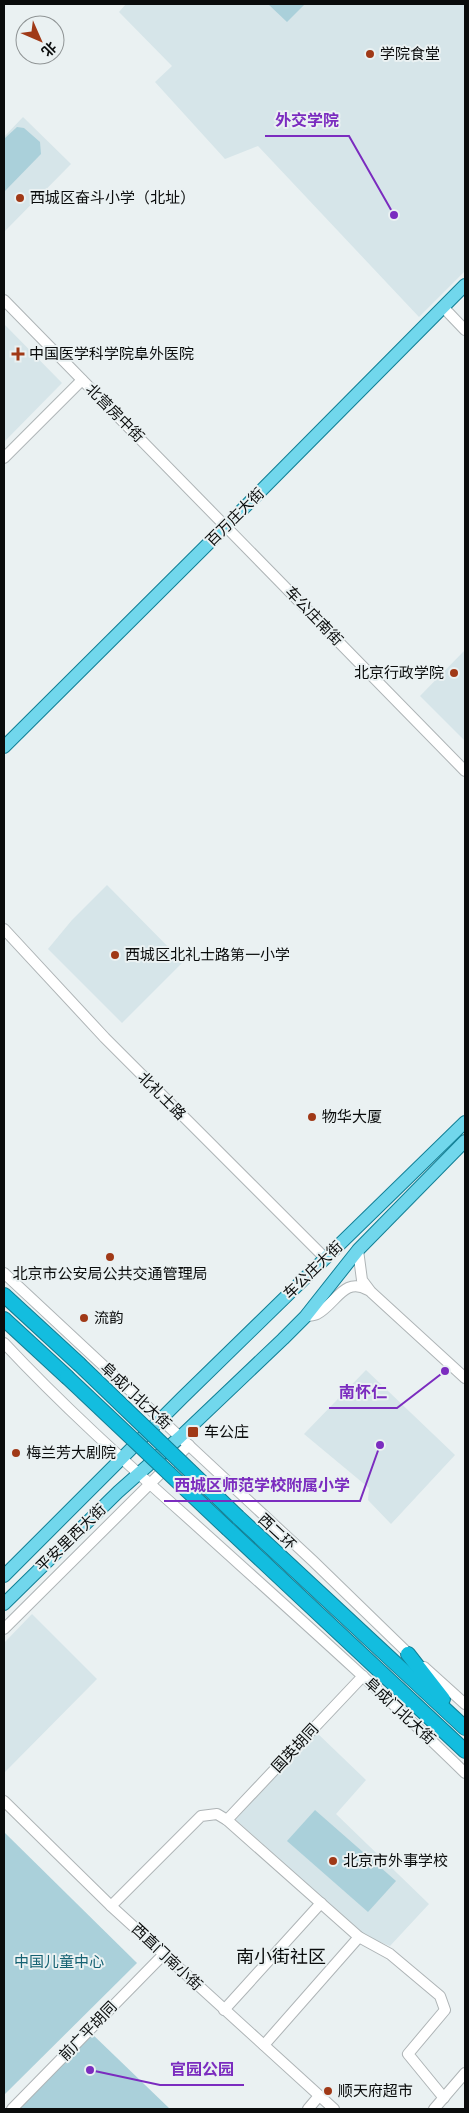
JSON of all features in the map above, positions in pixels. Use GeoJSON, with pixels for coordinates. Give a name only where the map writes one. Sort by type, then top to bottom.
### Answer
{"type":"FeatureCollection","features":[{"type":"Feature","properties":{"kind":"highway","name":"西二环"},"geometry":{"type":"LineString","coordinates":[[4,1295],[79,1364],[238,1517],[465,1727]]}},
{"type":"Feature","properties":{"kind":"highway","name":"西二环"},"geometry":{"type":"LineString","coordinates":[[4,1318],[465,1751]]}},
{"type":"Feature","properties":{"kind":"highway"},"geometry":{"type":"LineString","coordinates":[[408,1654],[465,1727]]}},
{"type":"Feature","properties":{"kind":"main road","name":"百万庄大街"},"geometry":{"type":"LineString","coordinates":[[4,747],[465,285]]}},
{"type":"Feature","properties":{"kind":"main road","name":"车公庄大街"},"geometry":{"type":"LineString","coordinates":[[122,1459],[465,1122]]}},
{"type":"Feature","properties":{"kind":"main road","name":"车公庄大街"},"geometry":{"type":"LineString","coordinates":[[138,1474],[184,1441],[305,1317],[358,1250],[465,1141]]}},
{"type":"Feature","properties":{"kind":"main road","name":"平安里西大街"},"geometry":{"type":"LineString","coordinates":[[4,1576],[122,1459]]}},
{"type":"Feature","properties":{"kind":"main road","name":"平安里西大街"},"geometry":{"type":"LineString","coordinates":[[4,1604],[138,1474]]}},
{"type":"Feature","properties":{"kind":"street","name":"北营房中街"},"geometry":{"type":"LineString","coordinates":[[4,300],[226,526]]}},
{"type":"Feature","properties":{"kind":"street"},"geometry":{"type":"LineString","coordinates":[[443,307],[465,330]]}},
{"type":"Feature","properties":{"kind":"street"},"geometry":{"type":"LineString","coordinates":[[4,458],[82,380]]}},
{"type":"Feature","properties":{"kind":"street","name":"车公庄南街"},"geometry":{"type":"LineString","coordinates":[[226,526],[465,771]]}},
{"type":"Feature","properties":{"kind":"street","name":"北礼士路"},"geometry":{"type":"LineString","coordinates":[[4,929],[105,1038],[325,1258]]}},
{"type":"Feature","properties":{"kind":"street"},"geometry":{"type":"LineString","coordinates":[[358,1250],[362,1280],[371,1292],[465,1378]]}},
{"type":"Feature","properties":{"kind":"street","name":"阜成门北大街"},"geometry":{"type":"LineString","coordinates":[[4,1273],[312,1561],[408,1654],[465,1704]]}},
{"type":"Feature","properties":{"kind":"street"},"geometry":{"type":"LineString","coordinates":[[305,1317],[317,1314],[344,1290],[352,1286],[360,1286],[371,1292]]}},
{"type":"Feature","properties":{"kind":"street","name":"阜成门北大街"},"geometry":{"type":"LineString","coordinates":[[4,1343],[48,1390],[138,1474],[363,1676],[465,1773]]}},
{"type":"Feature","properties":{"kind":"street"},"geometry":{"type":"LineString","coordinates":[[4,1629],[150,1484],[184,1441]]}},
{"type":"Feature","properties":{"kind":"street","name":"国英胡同"},"geometry":{"type":"LineString","coordinates":[[227,1820],[363,1676]]}},
{"type":"Feature","properties":{"kind":"street","name":"西直门南小街"},"geometry":{"type":"LineString","coordinates":[[4,1801],[111,1906],[334,2109]]}},
{"type":"Feature","properties":{"kind":"street"},"geometry":{"type":"LineString","coordinates":[[111,1906],[201,1816],[217,1814],[227,1820],[359,1937],[390,1954],[440,1996],[445,2010],[408,2054],[444,2098]]}},
{"type":"Feature","properties":{"kind":"street"},"geometry":{"type":"LineString","coordinates":[[224,2010],[321,1903]]}},
{"type":"Feature","properties":{"kind":"street"},"geometry":{"type":"LineString","coordinates":[[264,2045],[359,1937]]}},
{"type":"Feature","properties":{"kind":"street","name":"前广平胡同"},"geometry":{"type":"LineString","coordinates":[[12,2109],[164,1954]]}},
{"type":"Feature","properties":{"kind":"street"},"geometry":{"type":"LineString","coordinates":[[434,2109],[465,2074]]}},
{"type":"Feature","properties":{"kind":"street"},"geometry":{"type":"LineString","coordinates":[[308,2109],[319,2096]]}},
{"type":"Feature","properties":{"kind":"shaded area"},"geometry":{"type":"Polygon","coordinates":[[[126,4],[465,4],[465,271],[419,317],[258,146],[225,159],[155,82],[172,66],[119,12],[126,4]]]}},
{"type":"Feature","properties":{"kind":"shaded area","name":"西城区奋斗小学（北址）"},"geometry":{"type":"Polygon","coordinates":[[[23,117],[71,164],[4,232],[4,137],[23,117]]]}},
{"type":"Feature","properties":{"kind":"shaded area","name":"中国医学科学院阜外医院"},"geometry":{"type":"Polygon","coordinates":[[[4,324],[62,383],[4,442],[4,324]]]}},
{"type":"Feature","properties":{"kind":"shaded area","name":"北京行政学院"},"geometry":{"type":"Polygon","coordinates":[[[465,650],[465,741],[420,696],[465,650]]]}},
{"type":"Feature","properties":{"kind":"shaded area","name":"西城区北礼士路第一小学"},"geometry":{"type":"Polygon","coordinates":[[[107,885],[183,962],[122,1023],[48,949],[72,920],[107,885]]]}},
{"type":"Feature","properties":{"kind":"shaded area"},"geometry":{"type":"Polygon","coordinates":[[[366,1370],[455,1455],[391,1524],[368,1500],[369,1488],[304,1434],[366,1370]]]}},
{"type":"Feature","properties":{"kind":"shaded area"},"geometry":{"type":"Polygon","coordinates":[[[32,1614],[97,1679],[4,1773],[4,1643],[32,1614]]]}},
{"type":"Feature","properties":{"kind":"shaded area","name":"北京市外事学校"},"geometry":{"type":"Polygon","coordinates":[[[315,1731],[366,1780],[336,1814],[429,1904],[390,1946],[363,1935],[234,1818],[315,1731]]]}},
{"type":"Feature","properties":{"kind":"green space"},"geometry":{"type":"Polygon","coordinates":[[[268,4],[305,4],[287,22],[268,4]]]}},
{"type":"Feature","properties":{"kind":"green space"},"geometry":{"type":"Polygon","coordinates":[[[17,127],[24,128],[40,142],[41,154],[4,192],[4,139],[17,127]]]}},
{"type":"Feature","properties":{"kind":"green space"},"geometry":{"type":"Polygon","coordinates":[[[315,1810],[396,1881],[368,1912],[287,1841],[315,1810]]]}},
{"type":"Feature","properties":{"kind":"green space","name":"中国儿童中心"},"geometry":{"type":"Polygon","coordinates":[[[4,1832],[137,1963],[4,2095],[4,1832]]]}},
{"type":"Feature","properties":{"kind":"green space"},"geometry":{"type":"Polygon","coordinates":[[[89,2031],[170,2109],[14,2109],[89,2031]]]}},
{"type":"Feature","properties":{"kind":"place","name":"学院食堂"},"geometry":{"type":"Point","coordinates":[370,54]}},
{"type":"Feature","properties":{"kind":"place","name":"西城区奋斗小学（北址）"},"geometry":{"type":"Point","coordinates":[20,198]}},
{"type":"Feature","properties":{"kind":"place","name":"外交学院"},"geometry":{"type":"Point","coordinates":[394,215]}},
{"type":"Feature","properties":{"kind":"place","name":"中国医学科学院阜外医院"},"geometry":{"type":"Point","coordinates":[18,354]}},
{"type":"Feature","properties":{"kind":"place","name":"北京行政学院"},"geometry":{"type":"Point","coordinates":[454,673]}},
{"type":"Feature","properties":{"kind":"place","name":"西城区北礼士路第一小学"},"geometry":{"type":"Point","coordinates":[115,955]}},
{"type":"Feature","properties":{"kind":"place","name":"物华大厦"},"geometry":{"type":"Point","coordinates":[312,1117]}},
{"type":"Feature","properties":{"kind":"place","name":"北京市公安局公共交通管理局"},"geometry":{"type":"Point","coordinates":[110,1257]}},
{"type":"Feature","properties":{"kind":"place","name":"流韵"},"geometry":{"type":"Point","coordinates":[84,1318]}},
{"type":"Feature","properties":{"kind":"place","name":"南怀仁"},"geometry":{"type":"Point","coordinates":[445,1371]}},
{"type":"Feature","properties":{"kind":"place","name":"车公庄"},"geometry":{"type":"Point","coordinates":[193,1432]}},
{"type":"Feature","properties":{"kind":"place","name":"西城区师范学校附属小学"},"geometry":{"type":"Point","coordinates":[380,1445]}},
{"type":"Feature","properties":{"kind":"place","name":"梅兰芳大剧院"},"geometry":{"type":"Point","coordinates":[16,1453]}},
{"type":"Feature","properties":{"kind":"place","name":"北京市外事学校"},"geometry":{"type":"Point","coordinates":[333,1861]}},
{"type":"Feature","properties":{"kind":"place","name":"官园公园"},"geometry":{"type":"Point","coordinates":[90,2070]}},
{"type":"Feature","properties":{"kind":"place","name":"顺天府超市"},"geometry":{"type":"Point","coordinates":[328,2091]}},
{"type":"Feature","properties":{"kind":"district","name":"南小街社区"},"geometry":{"type":"Point","coordinates":[281,1957]}}]}
